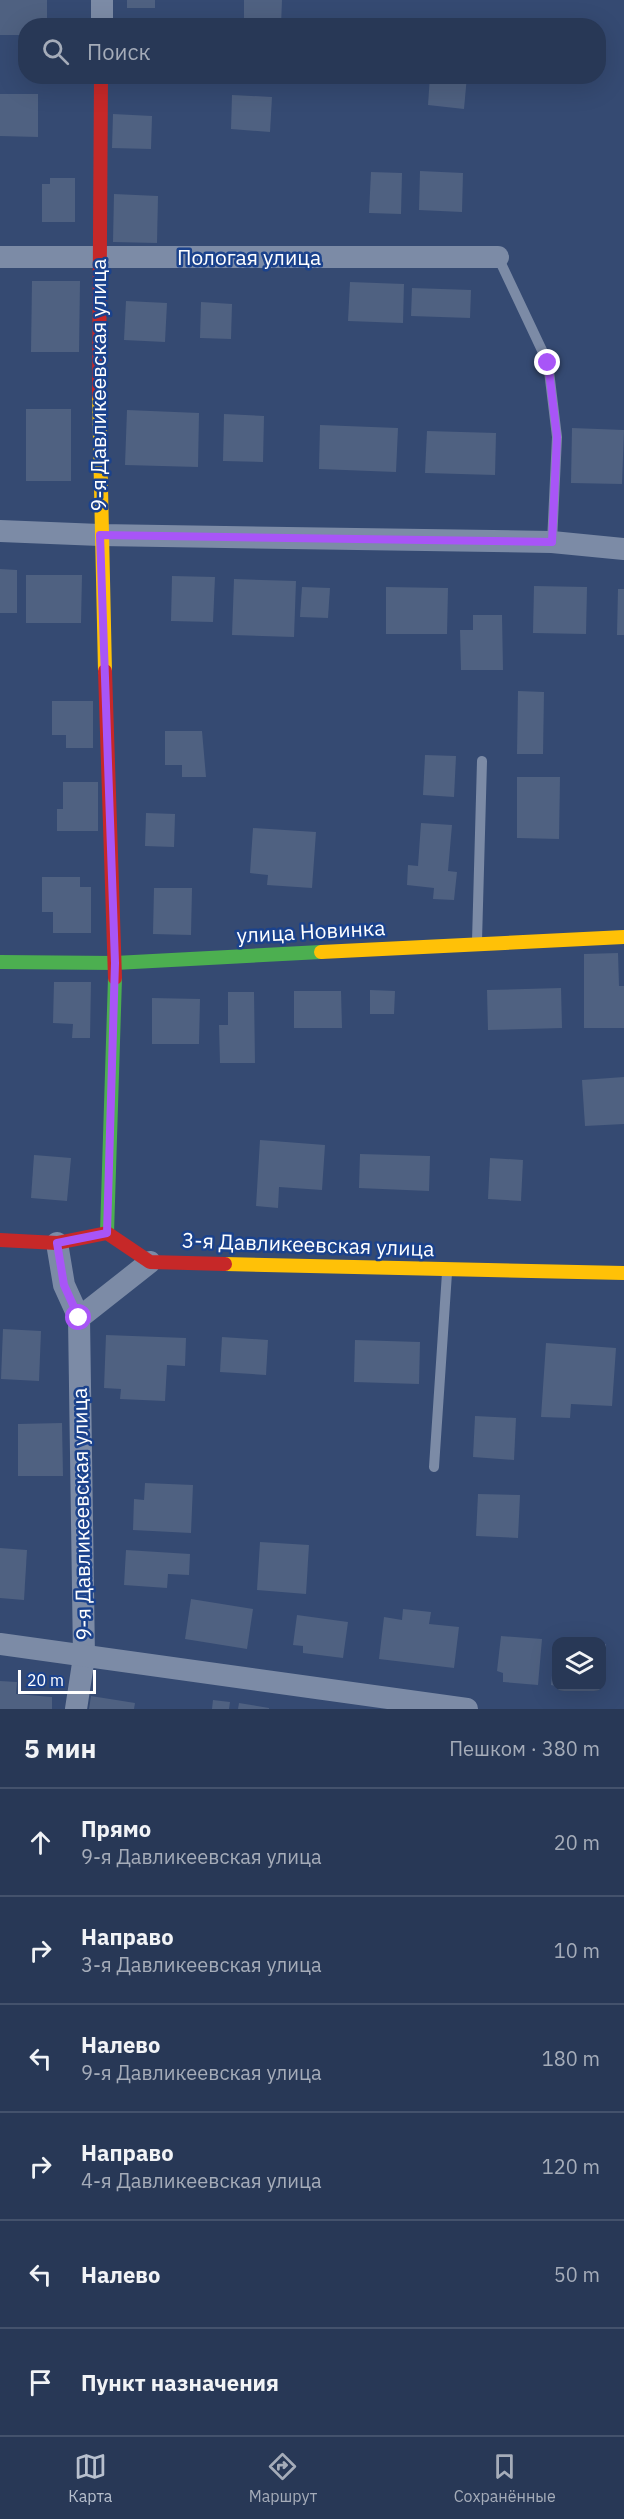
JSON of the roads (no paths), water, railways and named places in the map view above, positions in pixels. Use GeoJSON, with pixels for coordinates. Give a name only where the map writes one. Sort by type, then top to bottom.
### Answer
{"type":"FeatureCollection","features":[{"type":"Feature","properties":{"kind":"street"},"geometry":{"type":"LineString","coordinates":[[102,0],[102,18]]}},
{"type":"Feature","properties":{"kind":"street","name":"9-я Давликеевская улица"},"geometry":{"type":"LineString","coordinates":[[101,84],[98,259],[100,535],[115,963],[107,1233]]}},
{"type":"Feature","properties":{"kind":"street","name":"Пологая улица"},"geometry":{"type":"LineString","coordinates":[[0,257],[98,259],[498,257]]}},
{"type":"Feature","properties":{"kind":"street"},"geometry":{"type":"LineString","coordinates":[[0,531],[100,535],[552,542],[624,549]]}},
{"type":"Feature","properties":{"kind":"street","name":"улица Новинка"},"geometry":{"type":"LineString","coordinates":[[0,962],[115,963],[624,937]]}},
{"type":"Feature","properties":{"kind":"street"},"geometry":{"type":"LineString","coordinates":[[0,1240],[57,1243],[107,1233],[150,1262],[79,1318]]}},
{"type":"Feature","properties":{"kind":"street","name":"9-я Давликеевская улица"},"geometry":{"type":"LineString","coordinates":[[57,1243],[64,1285],[79,1318],[84,1657],[76,1709]]}},
{"type":"Feature","properties":{"kind":"street","name":"3-я Давликеевская улица"},"geometry":{"type":"LineString","coordinates":[[150,1262],[447,1271],[624,1273]]}},
{"type":"Feature","properties":{"kind":"street"},"geometry":{"type":"LineString","coordinates":[[0,1644],[467,1709]]}},
{"type":"Feature","properties":{"kind":"lane"},"geometry":{"type":"LineString","coordinates":[[498,257],[548,363],[557,437],[552,542]]}},
{"type":"Feature","properties":{"kind":"lane"},"geometry":{"type":"LineString","coordinates":[[477,945],[482,761]]}},
{"type":"Feature","properties":{"kind":"lane"},"geometry":{"type":"LineString","coordinates":[[434,1467],[447,1271]]}}]}
